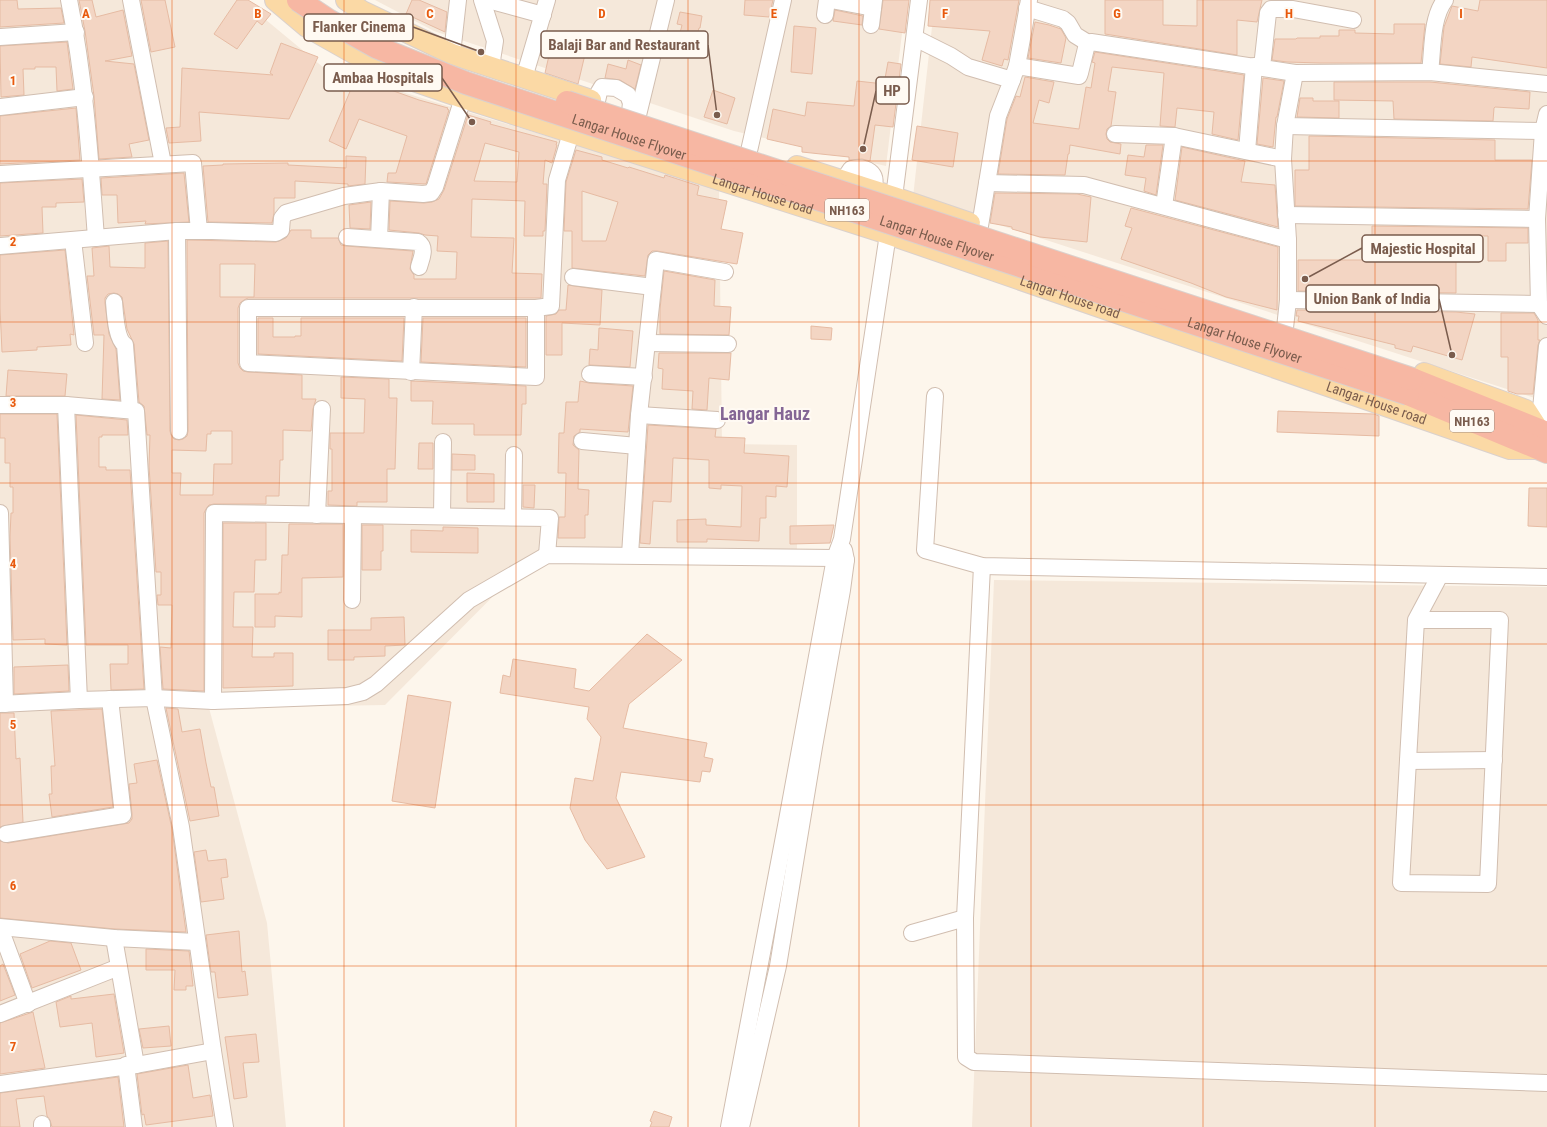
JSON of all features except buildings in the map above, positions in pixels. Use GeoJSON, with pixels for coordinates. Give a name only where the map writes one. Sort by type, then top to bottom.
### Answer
{"type":"FeatureCollection","features":[{"type":"Feature","properties":{"kind":"highway","name":"Langar House Flyover"},"geometry":{"type":"LineString","coordinates":[[298,0],[328,20],[376,47],[425,68],[473,86],[1410,386]]}},
{"type":"Feature","properties":{"kind":"highway","name":"Langar House Flyover"},"geometry":{"type":"LineString","coordinates":[[323,0],[335,9],[381,34],[470,70],[1410,386],[1543,441]]}},
{"type":"Feature","properties":{"kind":"main road","name":"Langar House road"},"geometry":{"type":"LineString","coordinates":[[275,0],[307,27],[385,71],[427,86],[888,234],[1510,449],[1543,441]]}},
{"type":"Feature","properties":{"kind":"main road"},"geometry":{"type":"LineString","coordinates":[[358,4],[446,51],[491,67],[873,190],[1449,382],[1526,410],[1543,441]]}},
{"type":"Feature","properties":{"kind":"main road"},"geometry":{"type":"LineString","coordinates":[[427,86],[446,51]]}},
{"type":"Feature","properties":{"kind":"main road"},"geometry":{"type":"LineString","coordinates":[[758,154],[758,193]]}},
{"type":"Feature","properties":{"kind":"main road"},"geometry":{"type":"LineString","coordinates":[[984,267],[987,229]]}},
{"type":"Feature","properties":{"kind":"street"},"geometry":{"type":"LineString","coordinates":[[70,0],[85,97],[96,238]]}},
{"type":"Feature","properties":{"kind":"street"},"geometry":{"type":"LineString","coordinates":[[131,0],[163,164]]}},
{"type":"Feature","properties":{"kind":"street"},"geometry":{"type":"LineString","coordinates":[[446,51],[458,0]]}},
{"type":"Feature","properties":{"kind":"street"},"geometry":{"type":"LineString","coordinates":[[482,0],[495,41],[491,67]]}},
{"type":"Feature","properties":{"kind":"street"},"geometry":{"type":"LineString","coordinates":[[488,0],[543,16]]}},
{"type":"Feature","properties":{"kind":"street"},"geometry":{"type":"LineString","coordinates":[[524,78],[547,0]]}},
{"type":"Feature","properties":{"kind":"street"},"geometry":{"type":"LineString","coordinates":[[634,114],[666,0]]}},
{"type":"Feature","properties":{"kind":"street"},"geometry":{"type":"LineString","coordinates":[[758,154],[783,0]]}},
{"type":"Feature","properties":{"kind":"street"},"geometry":{"type":"LineString","coordinates":[[831,0],[874,4],[870,25]]}},
{"type":"Feature","properties":{"kind":"street"},"geometry":{"type":"LineString","coordinates":[[894,197],[919,0]]}},
{"type":"Feature","properties":{"kind":"street"},"geometry":{"type":"LineString","coordinates":[[1430,72],[1436,18],[1440,6],[1445,0]]}},
{"type":"Feature","properties":{"kind":"street"},"geometry":{"type":"LineString","coordinates":[[987,229],[987,183],[998,116],[1014,73],[1028,4],[1063,19],[1068,23],[1075,35],[1088,43],[1295,73],[1430,72],[1547,84]]}},
{"type":"Feature","properties":{"kind":"street"},"geometry":{"type":"LineString","coordinates":[[1247,151],[1258,67],[1270,10],[1294,5],[1353,20]]}},
{"type":"Feature","properties":{"kind":"street"},"geometry":{"type":"LineString","coordinates":[[0,37],[76,32]]}},
{"type":"Feature","properties":{"kind":"street"},"geometry":{"type":"LineString","coordinates":[[915,38],[952,56],[968,67],[1014,73],[1077,76],[1080,73],[1088,43]]}},
{"type":"Feature","properties":{"kind":"street"},"geometry":{"type":"LineString","coordinates":[[1285,328],[1288,300],[1288,240],[1282,159],[1285,126],[1295,73]]}},
{"type":"Feature","properties":{"kind":"street"},"geometry":{"type":"LineString","coordinates":[[0,107],[85,97]]}},
{"type":"Feature","properties":{"kind":"street"},"geometry":{"type":"LineString","coordinates":[[0,246],[177,231],[280,232],[282,227],[282,218],[286,213],[344,196],[381,191],[423,194],[431,193],[434,190],[463,98]]}},
{"type":"Feature","properties":{"kind":"street"},"geometry":{"type":"LineString","coordinates":[[1288,300],[1543,310],[1542,244],[1536,219],[1547,114]]}},
{"type":"Feature","properties":{"kind":"street"},"geometry":{"type":"LineString","coordinates":[[1285,126],[1545,132]]}},
{"type":"Feature","properties":{"kind":"street"},"geometry":{"type":"LineString","coordinates":[[536,308],[536,377],[248,363],[248,308],[536,308],[551,306],[557,180],[571,133]]}},
{"type":"Feature","properties":{"kind":"street"},"geometry":{"type":"LineString","coordinates":[[1115,134],[1174,136],[1282,159]]}},
{"type":"Feature","properties":{"kind":"street"},"geometry":{"type":"LineString","coordinates":[[1164,206],[1174,136]]}},
{"type":"Feature","properties":{"kind":"street"},"geometry":{"type":"LineString","coordinates":[[0,174],[193,163],[199,231]]}},
{"type":"Feature","properties":{"kind":"street"},"geometry":{"type":"LineString","coordinates":[[987,183],[1084,185],[1288,240]]}},
{"type":"Feature","properties":{"kind":"street"},"geometry":{"type":"LineString","coordinates":[[379,239],[381,191]]}},
{"type":"Feature","properties":{"kind":"street"},"geometry":{"type":"LineString","coordinates":[[1286,215],[1536,219]]}},
{"type":"Feature","properties":{"kind":"street"},"geometry":{"type":"LineString","coordinates":[[177,231],[179,431]]}},
{"type":"Feature","properties":{"kind":"street"},"geometry":{"type":"LineString","coordinates":[[741,1127],[778,966],[888,234]]}},
{"type":"Feature","properties":{"kind":"street"},"geometry":{"type":"LineString","coordinates":[[347,237],[415,242],[421,244],[423,250],[419,267]]}},
{"type":"Feature","properties":{"kind":"street"},"geometry":{"type":"LineString","coordinates":[[73,240],[85,343]]}},
{"type":"Feature","properties":{"kind":"street"},"geometry":{"type":"LineString","coordinates":[[630,555],[637,446],[656,260],[726,272]]}},
{"type":"Feature","properties":{"kind":"street"},"geometry":{"type":"LineString","coordinates":[[573,278],[653,287]]}},
{"type":"Feature","properties":{"kind":"street"},"geometry":{"type":"LineString","coordinates":[[114,302],[116,323],[121,341],[125,345],[130,410]]}},
{"type":"Feature","properties":{"kind":"street"},"geometry":{"type":"LineString","coordinates":[[410,372],[414,307]]}},
{"type":"Feature","properties":{"kind":"street"},"geometry":{"type":"LineString","coordinates":[[647,343],[728,344]]}},
{"type":"Feature","properties":{"kind":"street"},"geometry":{"type":"LineString","coordinates":[[1543,441],[1547,346]]}},
{"type":"Feature","properties":{"kind":"street"},"geometry":{"type":"LineString","coordinates":[[590,374],[644,377]]}},
{"type":"Feature","properties":{"kind":"street"},"geometry":{"type":"LineString","coordinates":[[935,396],[926,550],[982,566],[1547,577]]}},
{"type":"Feature","properties":{"kind":"street"},"geometry":{"type":"LineString","coordinates":[[0,405],[66,405],[136,411],[154,698],[181,827],[225,1127]]}},
{"type":"Feature","properties":{"kind":"street"},"geometry":{"type":"LineString","coordinates":[[66,405],[80,700]]}},
{"type":"Feature","properties":{"kind":"street"},"geometry":{"type":"LineString","coordinates":[[317,515],[322,409]]}},
{"type":"Feature","properties":{"kind":"street"},"geometry":{"type":"LineString","coordinates":[[640,415],[717,420]]}},
{"type":"Feature","properties":{"kind":"street"},"geometry":{"type":"LineString","coordinates":[[442,516],[443,442]]}},
{"type":"Feature","properties":{"kind":"street"},"geometry":{"type":"LineString","coordinates":[[582,442],[637,446]]}},
{"type":"Feature","properties":{"kind":"street"},"geometry":{"type":"LineString","coordinates":[[513,517],[514,454]]}},
{"type":"Feature","properties":{"kind":"street"},"geometry":{"type":"LineString","coordinates":[[0,513],[2,704],[154,698],[213,701],[347,696],[363,692],[376,684],[469,600],[547,555],[840,559]]}},
{"type":"Feature","properties":{"kind":"street"},"geometry":{"type":"LineString","coordinates":[[213,701],[214,513],[550,518],[547,555]]}},
{"type":"Feature","properties":{"kind":"street"},"geometry":{"type":"LineString","coordinates":[[352,600],[353,515]]}},
{"type":"Feature","properties":{"kind":"street"},"geometry":{"type":"LineString","coordinates":[[729,1127],[786,826],[840,559]]}},
{"type":"Feature","properties":{"kind":"street"},"geometry":{"type":"LineString","coordinates":[[982,566],[965,918],[966,1057],[974,1062],[1547,1084]]}},
{"type":"Feature","properties":{"kind":"street"},"geometry":{"type":"LineString","coordinates":[[1416,620],[1500,620],[1488,884],[1401,883],[1416,620],[1440,575]]}},
{"type":"Feature","properties":{"kind":"street"},"geometry":{"type":"LineString","coordinates":[[6,834],[123,815],[110,699]]}},
{"type":"Feature","properties":{"kind":"street"},"geometry":{"type":"LineString","coordinates":[[1408,761],[1494,760]]}},
{"type":"Feature","properties":{"kind":"street"},"geometry":{"type":"LineString","coordinates":[[912,933],[965,918]]}},
{"type":"Feature","properties":{"kind":"street"},"geometry":{"type":"LineString","coordinates":[[28,1004],[0,928],[114,938],[197,942]]}},
{"type":"Feature","properties":{"kind":"street"},"geometry":{"type":"LineString","coordinates":[[114,938],[131,1065],[134,1127]]}},
{"type":"Feature","properties":{"kind":"street"},"geometry":{"type":"LineString","coordinates":[[0,1014],[119,967]]}},
{"type":"Feature","properties":{"kind":"street"},"geometry":{"type":"LineString","coordinates":[[0,1084],[131,1065],[213,1051]]}},
{"type":"Feature","properties":{"kind":"shaded area"},"geometry":{"type":"Polygon","coordinates":[[[0,0],[242,0],[324,68],[719,189],[722,444],[797,445],[797,554],[538,551],[385,705],[209,708],[267,923],[286,1127],[0,1127],[0,0]]]}},
{"type":"Feature","properties":{"kind":"shaded area"},"geometry":{"type":"Polygon","coordinates":[[[375,0],[906,0],[886,166],[734,131],[434,31],[375,0]]]}},
{"type":"Feature","properties":{"kind":"shaded area"},"geometry":{"type":"Polygon","coordinates":[[[935,0],[1547,0],[1547,402],[913,197],[935,0]]]}},
{"type":"Feature","properties":{"kind":"shaded area"},"geometry":{"type":"Polygon","coordinates":[[[994,580],[1547,587],[1547,1127],[972,1127],[994,580]]]}},
{"type":"Feature","properties":{"kind":"place","name":"Flanker Cinema"},"geometry":{"type":"Point","coordinates":[481,52]}},
{"type":"Feature","properties":{"kind":"place","name":"Balaji Bar and Restaurant"},"geometry":{"type":"Point","coordinates":[717,115]}},
{"type":"Feature","properties":{"kind":"place","name":"Ambaa Hospitals"},"geometry":{"type":"Point","coordinates":[472,122]}},
{"type":"Feature","properties":{"kind":"place","name":"HP"},"geometry":{"type":"Point","coordinates":[863,149]}},
{"type":"Feature","properties":{"kind":"place","name":"Majestic Hospital"},"geometry":{"type":"Point","coordinates":[1305,279]}},
{"type":"Feature","properties":{"kind":"place","name":"Union Bank of India"},"geometry":{"type":"Point","coordinates":[1452,355]}},
{"type":"Feature","properties":{"kind":"district","name":"Langar Hauz"},"geometry":{"type":"Point","coordinates":[765,414]}}]}
